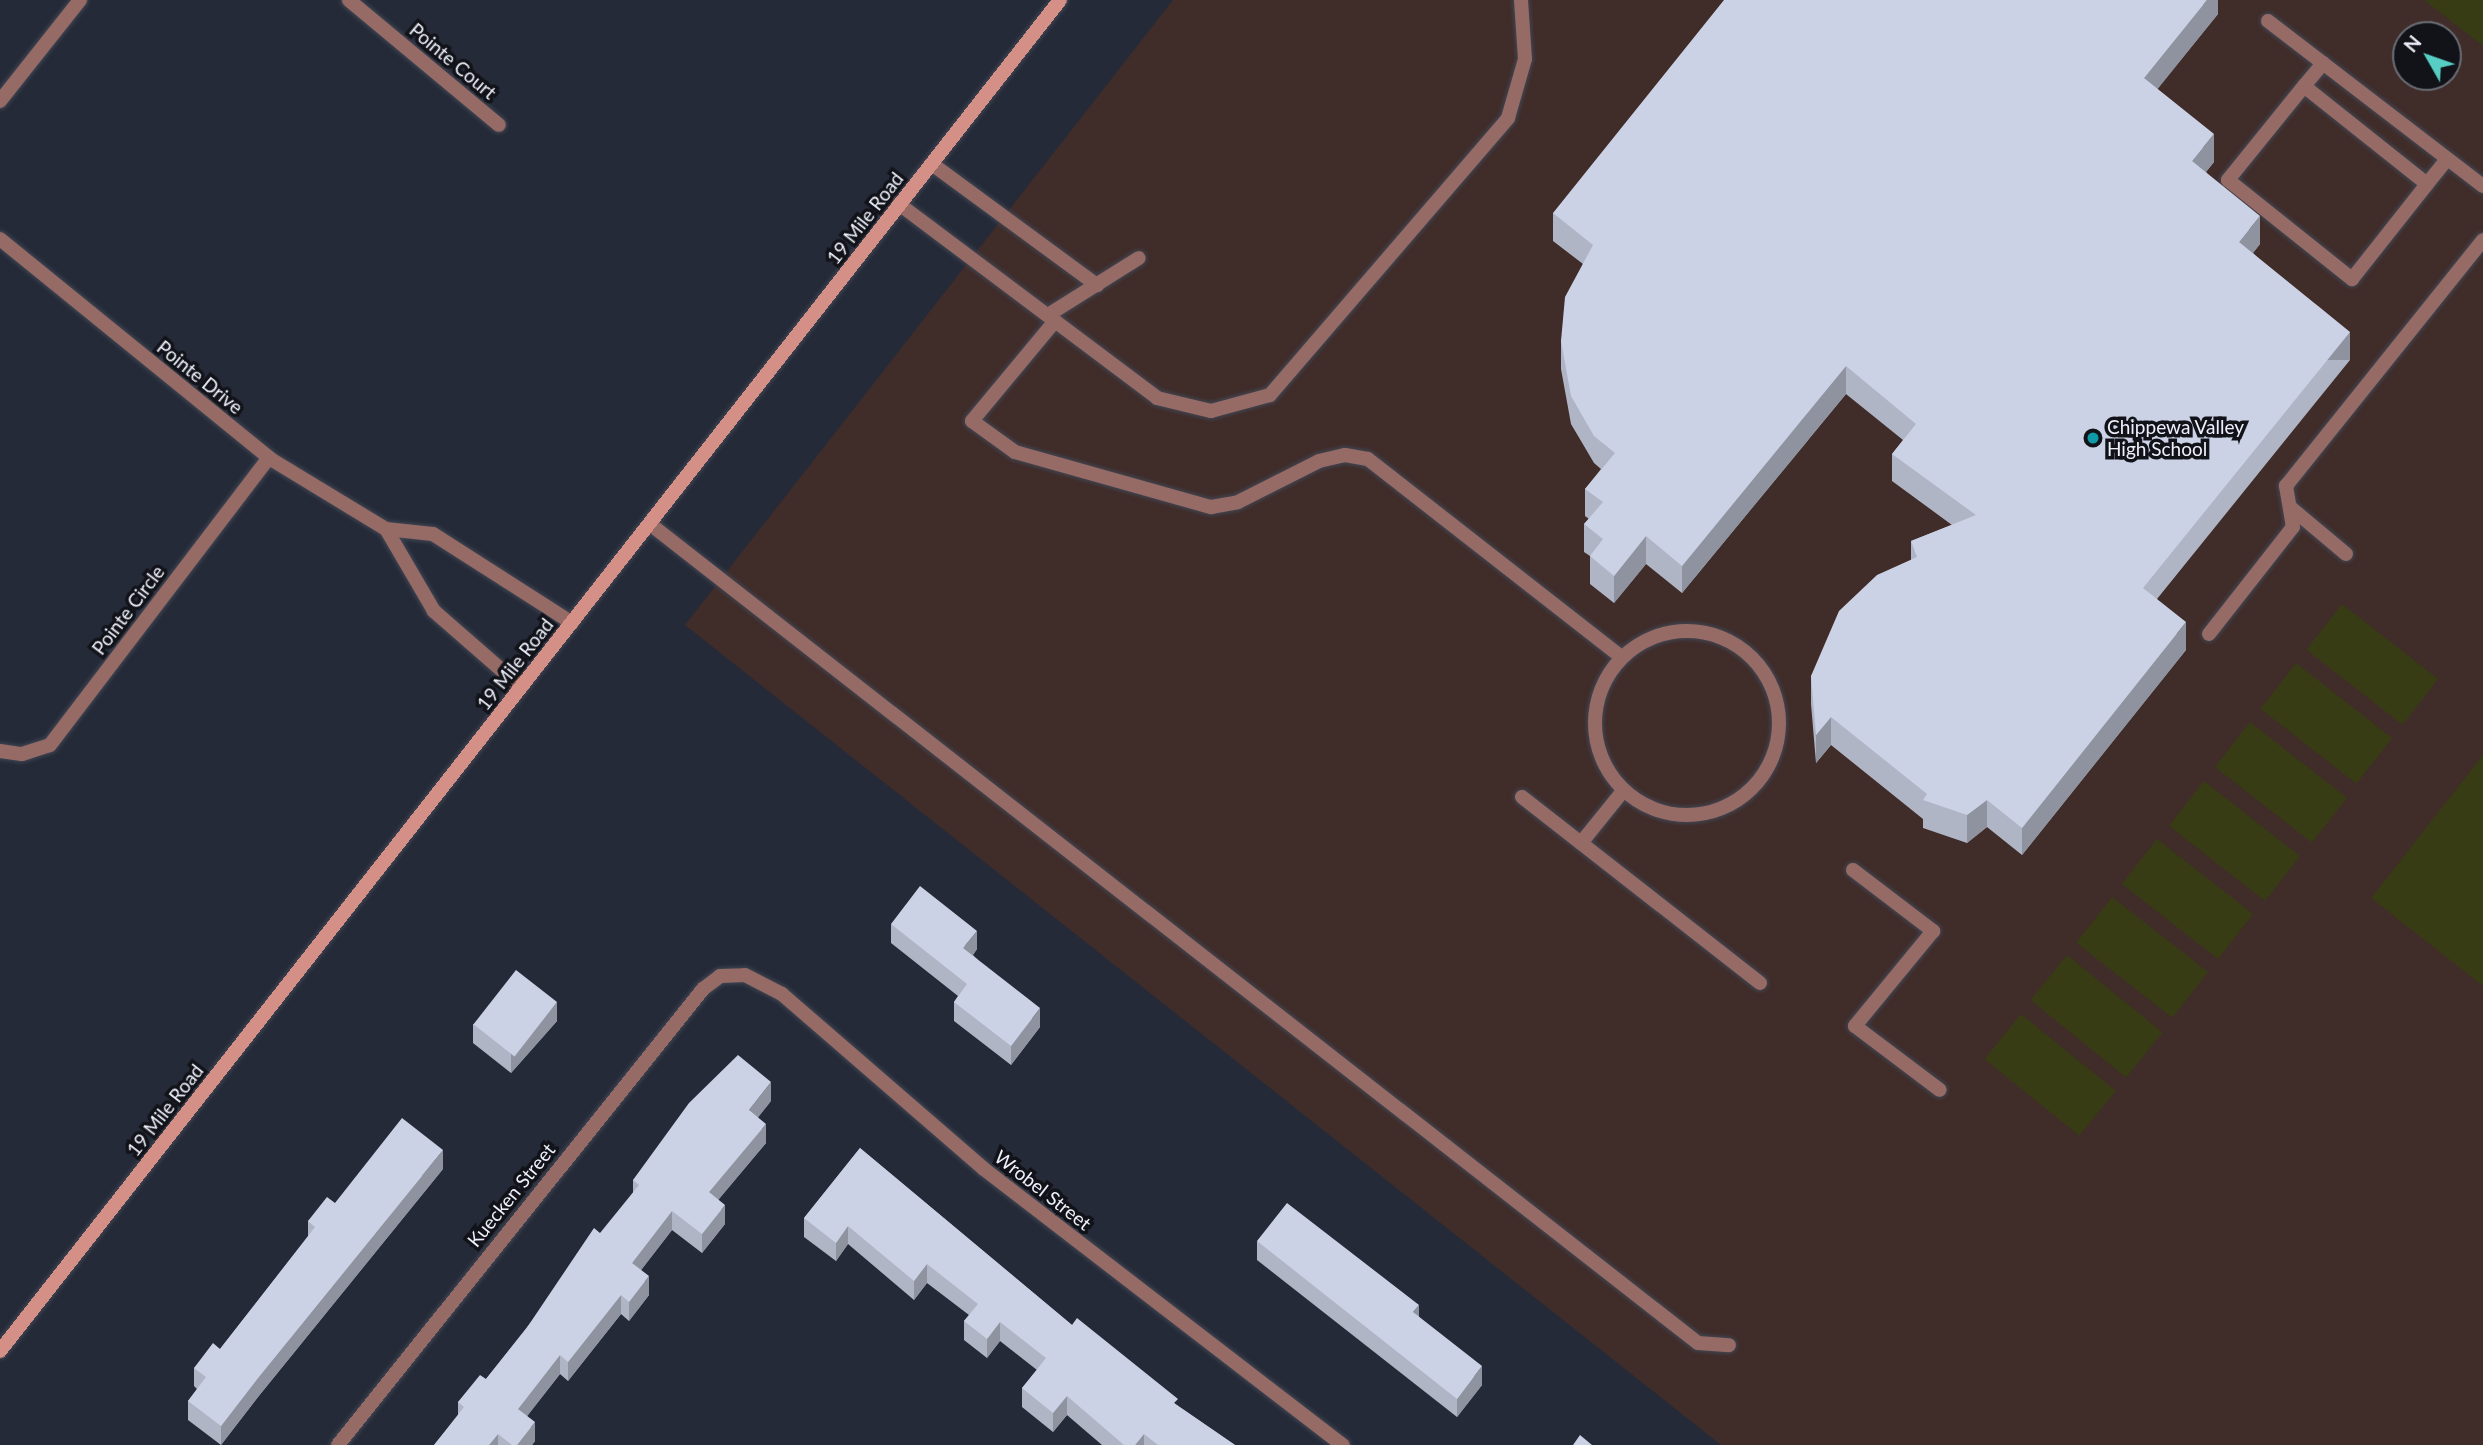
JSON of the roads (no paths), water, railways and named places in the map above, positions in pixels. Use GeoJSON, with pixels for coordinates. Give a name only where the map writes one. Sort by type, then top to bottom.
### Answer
{"type":"FeatureCollection","features":[{"type":"Feature","properties":{"kind":"street"},"geometry":{"type":"LineString","coordinates":[[0,101],[80,0]]}},
{"type":"Feature","properties":{"kind":"street","name":"Pointe Court"},"geometry":{"type":"LineString","coordinates":[[349,0],[499,125]]}},
{"type":"Feature","properties":{"kind":"street","name":"19 Mile Road"},"geometry":{"type":"LineString","coordinates":[[0,1351],[1060,0]]}},
{"type":"Feature","properties":{"kind":"street"},"geometry":{"type":"LineString","coordinates":[[900,204],[1136,385],[1182,407],[1211,411],[1270,395],[1508,118],[1525,59],[1521,0]]}},
{"type":"Feature","properties":{"kind":"street"},"geometry":{"type":"LineString","coordinates":[[2268,21],[2483,186]]}},
{"type":"Feature","properties":{"kind":"street"},"geometry":{"type":"LineString","coordinates":[[2323,63],[2228,180],[2353,279],[2447,159]]}},
{"type":"Feature","properties":{"kind":"street"},"geometry":{"type":"LineString","coordinates":[[2304,86],[2427,184]]}},
{"type":"Feature","properties":{"kind":"street"},"geometry":{"type":"LineString","coordinates":[[932,164],[1097,285]]}},
{"type":"Feature","properties":{"kind":"street","name":"Pointe Drive"},"geometry":{"type":"LineString","coordinates":[[0,239],[269,458],[386,529],[433,534],[572,623]]}},
{"type":"Feature","properties":{"kind":"street"},"geometry":{"type":"LineString","coordinates":[[2209,634],[2293,527],[2286,486],[2483,240]]}},
{"type":"Feature","properties":{"kind":"street"},"geometry":{"type":"LineString","coordinates":[[1139,258],[1051,318],[972,421],[1015,452],[1211,507],[1238,502],[1319,461],[1345,455],[1368,459],[1621,657]]}},
{"type":"Feature","properties":{"kind":"street","name":"Pointe Circle"},"geometry":{"type":"LineString","coordinates":[[0,751],[22,754],[50,745],[269,458]]}},
{"type":"Feature","properties":{"kind":"street"},"geometry":{"type":"LineString","coordinates":[[2290,507],[2346,554]]}},
{"type":"Feature","properties":{"kind":"street"},"geometry":{"type":"LineString","coordinates":[[650,523],[1698,1343],[1729,1345]]}},
{"type":"Feature","properties":{"kind":"street","name":"Pointe Drive"},"geometry":{"type":"LineString","coordinates":[[386,529],[434,611],[521,687]]}},
{"type":"Feature","properties":{"kind":"street"},"geometry":{"type":"LineString","coordinates":[[1672,631],[1728,639],[1769,679],[1779,735],[1754,786],[1722,807],[1675,815],[1623,791],[1605,768],[1594,710],[1621,657],[1672,631]]}},
{"type":"Feature","properties":{"kind":"street"},"geometry":{"type":"LineString","coordinates":[[1581,843],[1623,791]]}},
{"type":"Feature","properties":{"kind":"street"},"geometry":{"type":"LineString","coordinates":[[1522,797],[1760,983]]}},
{"type":"Feature","properties":{"kind":"street"},"geometry":{"type":"LineString","coordinates":[[1853,870],[1933,931],[1855,1026],[1940,1090]]}},
{"type":"Feature","properties":{"kind":"street","name":"Wrobel Street"},"geometry":{"type":"LineString","coordinates":[[720,976],[745,975],[782,995],[984,1170],[1343,1445]]}},
{"type":"Feature","properties":{"kind":"street","name":"Kuecken Street"},"geometry":{"type":"LineString","coordinates":[[338,1445],[657,1043],[720,976]]}},
{"type":"Feature","properties":{"kind":"place","name":"Chippewa Valley High School"},"geometry":{"type":"Point","coordinates":[2093,438]}}]}
